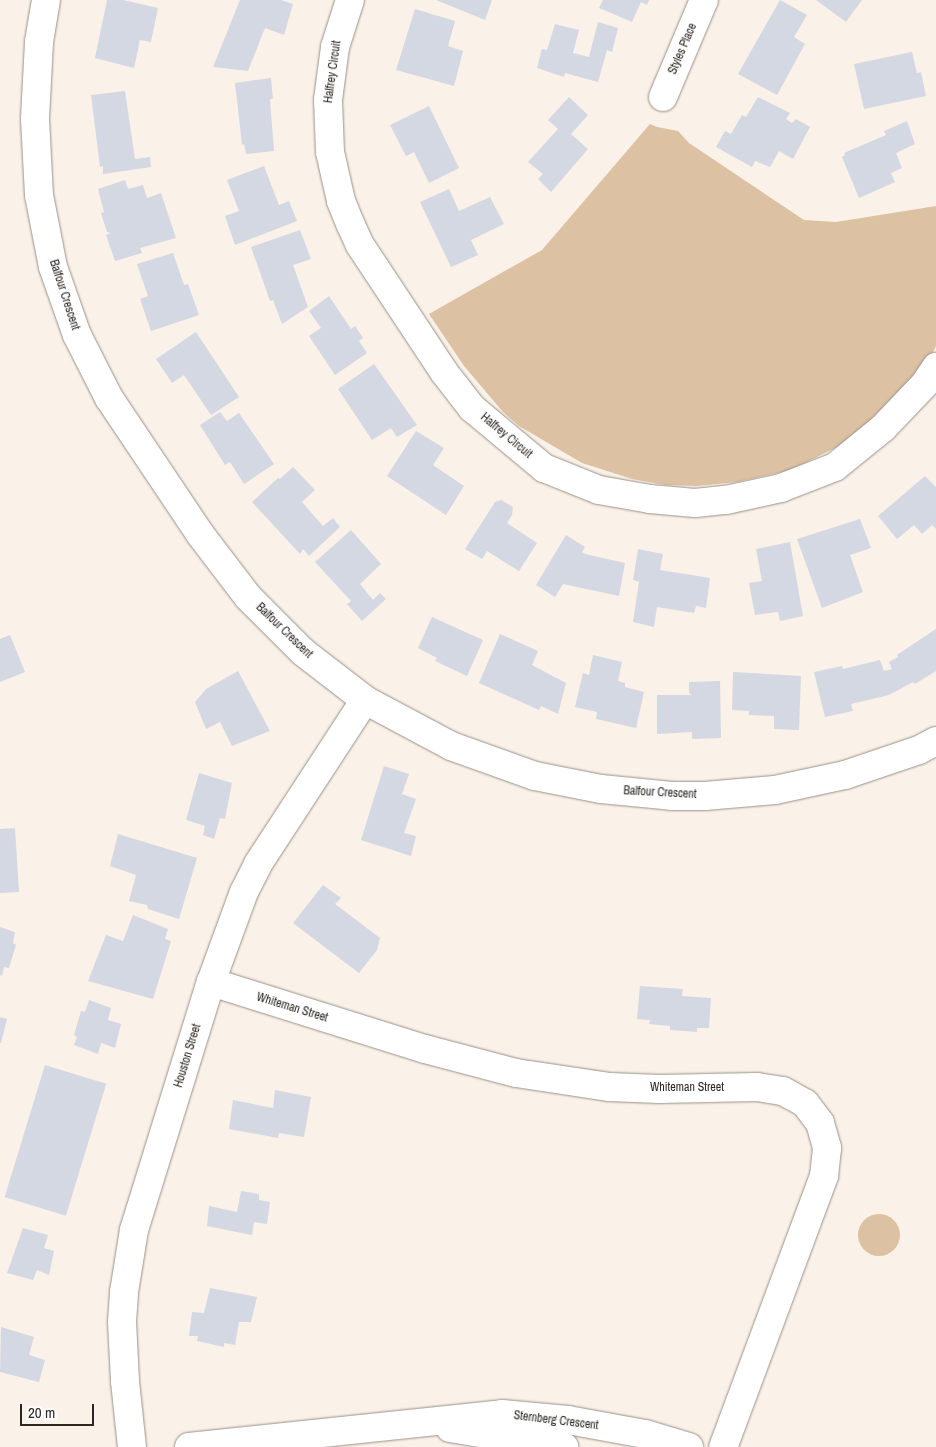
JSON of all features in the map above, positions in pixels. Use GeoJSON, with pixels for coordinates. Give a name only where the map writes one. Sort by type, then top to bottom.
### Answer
{"type":"FeatureCollection","features":[{"type":"Feature","properties":{"kind":"street","name":"Balfour Crescent"},"geometry":{"type":"LineString","coordinates":[[46,0],[40,42],[35,119],[39,195],[54,267],[77,336],[110,398],[200,534],[248,597],[303,652],[365,700],[451,746],[535,776],[601,789],[672,796],[705,796],[776,790],[845,774],[919,750],[936,741]]}},
{"type":"Feature","properties":{"kind":"street","name":"Halfrey Circuit"},"geometry":{"type":"LineString","coordinates":[[350,0],[335,47],[328,100],[330,152],[341,201],[350,223],[360,245],[439,364],[472,408],[544,468],[599,490],[650,500],[695,503],[726,500],[781,488],[835,467],[883,428],[924,385],[936,367]]}},
{"type":"Feature","properties":{"kind":"street","name":"Styles Place"},"geometry":{"type":"LineString","coordinates":[[663,97],[704,0]]}},
{"type":"Feature","properties":{"kind":"street","name":"Houston Street"},"geometry":{"type":"LineString","coordinates":[[132,1447],[125,1381],[122,1322],[134,1230],[211,982],[244,892],[258,864],[365,700]]}},
{"type":"Feature","properties":{"kind":"street","name":"Whiteman Street"},"geometry":{"type":"LineString","coordinates":[[211,982],[425,1050],[516,1073],[610,1087],[658,1089],[757,1088],[783,1091],[805,1103],[820,1123],[827,1148],[824,1176],[723,1447]]}},
{"type":"Feature","properties":{"kind":"street","name":"Sternberg Crescent"},"geometry":{"type":"LineString","coordinates":[[189,1447],[281,1436],[421,1424],[448,1418],[502,1414],[568,1420],[645,1434],[689,1447]]}},
{"type":"Feature","properties":{"kind":"street","name":"Sternberg Crescent"},"geometry":{"type":"LineString","coordinates":[[421,1424],[564,1447]]}},
{"type":"Feature","properties":{"kind":"shaded area"},"geometry":{"type":"Polygon","coordinates":[[[650,124],[678,131],[689,143],[804,220],[836,222],[936,206],[936,346],[933,352],[907,387],[860,431],[837,447],[791,470],[737,482],[697,486],[665,485],[632,479],[582,463],[519,426],[503,412],[464,366],[429,314],[542,250],[650,124]]]}},
{"type":"Feature","properties":{"kind":"shaded area"},"geometry":{"type":"Polygon","coordinates":[[[879,1214],[894,1220],[900,1235],[894,1250],[879,1256],[864,1250],[858,1235],[864,1220],[879,1214]]]}},
{"type":"Feature","properties":{"kind":"building"},"geometry":{"type":"Polygon","coordinates":[[[107,0],[123,0],[158,8],[151,42],[140,40],[134,68],[95,58],[107,0]]]}},
{"type":"Feature","properties":{"kind":"building"},"geometry":{"type":"Polygon","coordinates":[[[240,0],[281,0],[293,4],[284,35],[265,28],[248,71],[213,67],[240,0]]]}},
{"type":"Feature","properties":{"kind":"building"},"geometry":{"type":"Polygon","coordinates":[[[436,0],[492,0],[485,20],[436,0]]]}},
{"type":"Feature","properties":{"kind":"building"},"geometry":{"type":"Polygon","coordinates":[[[603,0],[649,0],[647,5],[641,2],[632,22],[599,8],[603,0]]]}},
{"type":"Feature","properties":{"kind":"building"},"geometry":{"type":"Polygon","coordinates":[[[780,0],[807,15],[794,37],[805,44],[777,95],[738,74],[780,0]]]}},
{"type":"Feature","properties":{"kind":"building"},"geometry":{"type":"Polygon","coordinates":[[[816,0],[862,0],[846,22],[816,0]]]}},
{"type":"Feature","properties":{"kind":"building"},"geometry":{"type":"Polygon","coordinates":[[[415,9],[455,21],[448,46],[463,51],[454,86],[396,70],[415,9]]]}},
{"type":"Feature","properties":{"kind":"building"},"geometry":{"type":"Polygon","coordinates":[[[598,22],[618,28],[612,52],[607,50],[598,82],[565,73],[564,77],[537,68],[542,49],[547,50],[555,24],[579,30],[573,53],[589,57],[598,22]]]}},
{"type":"Feature","properties":{"kind":"building"},"geometry":{"type":"Polygon","coordinates":[[[912,52],[917,73],[921,72],[926,96],[864,109],[854,64],[912,52]]]}},
{"type":"Feature","properties":{"kind":"building"},"geometry":{"type":"Polygon","coordinates":[[[271,78],[273,99],[270,99],[274,151],[246,154],[244,144],[242,145],[235,83],[271,78]]]}},
{"type":"Feature","properties":{"kind":"building"},"geometry":{"type":"Polygon","coordinates":[[[125,91],[135,159],[150,157],[151,167],[103,174],[103,166],[100,167],[91,95],[125,91]]]}},
{"type":"Feature","properties":{"kind":"building"},"geometry":{"type":"Polygon","coordinates":[[[569,97],[588,115],[571,134],[588,149],[551,192],[538,179],[543,174],[528,162],[558,129],[548,120],[569,97]]]}},
{"type":"Feature","properties":{"kind":"building"},"geometry":{"type":"Polygon","coordinates":[[[758,97],[790,113],[786,119],[792,123],[796,119],[810,127],[793,159],[779,151],[770,167],[755,161],[752,167],[716,147],[725,131],[731,134],[742,115],[746,117],[758,97]]]}},
{"type":"Feature","properties":{"kind":"building"},"geometry":{"type":"Polygon","coordinates":[[[429,106],[459,168],[429,183],[414,152],[406,156],[390,125],[429,106]]]}},
{"type":"Feature","properties":{"kind":"building"},"geometry":{"type":"Polygon","coordinates":[[[907,121],[915,144],[896,153],[902,168],[891,173],[895,182],[859,198],[842,157],[845,155],[844,153],[886,135],[884,131],[907,121]]]}},
{"type":"Feature","properties":{"kind":"building"},"geometry":{"type":"Polygon","coordinates":[[[264,166],[279,205],[289,201],[297,221],[235,245],[225,216],[239,211],[227,180],[264,166]]]}},
{"type":"Feature","properties":{"kind":"building"},"geometry":{"type":"Polygon","coordinates":[[[125,180],[128,189],[143,185],[147,198],[161,193],[176,238],[140,248],[142,253],[115,261],[106,235],[111,233],[107,232],[101,213],[104,212],[98,189],[125,180]]]}},
{"type":"Feature","properties":{"kind":"building"},"geometry":{"type":"Polygon","coordinates":[[[449,189],[459,211],[490,197],[504,224],[471,240],[478,255],[451,267],[420,202],[449,189]]]}},
{"type":"Feature","properties":{"kind":"building"},"geometry":{"type":"Polygon","coordinates":[[[300,230],[311,259],[293,265],[308,307],[282,324],[273,300],[270,301],[251,247],[300,230]]]}},
{"type":"Feature","properties":{"kind":"building"},"geometry":{"type":"Polygon","coordinates":[[[173,253],[184,285],[188,284],[199,315],[151,331],[140,299],[148,296],[137,264],[173,253]]]}},
{"type":"Feature","properties":{"kind":"building"},"geometry":{"type":"Polygon","coordinates":[[[329,296],[351,329],[355,326],[363,338],[359,341],[367,353],[335,375],[309,336],[321,328],[309,311],[329,296]]]}},
{"type":"Feature","properties":{"kind":"building"},"geometry":{"type":"Polygon","coordinates":[[[196,332],[239,397],[211,415],[184,375],[172,383],[156,359],[196,332]]]}},
{"type":"Feature","properties":{"kind":"building"},"geometry":{"type":"Polygon","coordinates":[[[374,364],[417,425],[397,437],[391,428],[372,440],[338,389],[374,364]]]}},
{"type":"Feature","properties":{"kind":"building"},"geometry":{"type":"Polygon","coordinates":[[[220,412],[227,421],[239,413],[274,464],[244,484],[230,462],[225,465],[200,425],[220,412]]]}},
{"type":"Feature","properties":{"kind":"building"},"geometry":{"type":"Polygon","coordinates":[[[416,431],[444,448],[433,465],[464,486],[446,515],[387,476],[416,431]]]}},
{"type":"Feature","properties":{"kind":"building"},"geometry":{"type":"Polygon","coordinates":[[[293,467],[315,490],[302,502],[323,526],[333,518],[340,527],[309,556],[303,549],[300,554],[252,502],[293,467]]]}},
{"type":"Feature","properties":{"kind":"building"},"geometry":{"type":"Polygon","coordinates":[[[925,476],[936,487],[936,529],[932,525],[922,534],[914,525],[897,539],[878,516],[925,476]]]}},
{"type":"Feature","properties":{"kind":"building"},"geometry":{"type":"Polygon","coordinates":[[[501,500],[513,507],[512,515],[507,523],[537,543],[519,571],[487,551],[482,559],[465,549],[495,502],[501,500]]]}},
{"type":"Feature","properties":{"kind":"building"},"geometry":{"type":"Polygon","coordinates":[[[860,519],[871,548],[850,555],[863,592],[822,608],[797,539],[860,519]]]}},
{"type":"Feature","properties":{"kind":"building"},"geometry":{"type":"Polygon","coordinates":[[[351,530],[381,564],[360,584],[373,600],[380,593],[386,599],[362,621],[347,604],[351,601],[315,562],[351,530]]]}},
{"type":"Feature","properties":{"kind":"building"},"geometry":{"type":"Polygon","coordinates":[[[566,535],[585,547],[582,552],[585,554],[625,563],[619,596],[563,584],[555,597],[536,585],[566,535]]]}},
{"type":"Feature","properties":{"kind":"building"},"geometry":{"type":"Polygon","coordinates":[[[790,542],[803,616],[780,621],[778,612],[755,615],[749,583],[762,581],[756,549],[790,542]]]}},
{"type":"Feature","properties":{"kind":"building"},"geometry":{"type":"Polygon","coordinates":[[[638,549],[663,554],[660,570],[710,578],[706,608],[696,606],[694,613],[657,607],[654,627],[633,622],[639,582],[633,580],[638,549]]]}},
{"type":"Feature","properties":{"kind":"building"},"geometry":{"type":"Polygon","coordinates":[[[432,617],[483,640],[467,676],[435,661],[437,658],[418,648],[432,617]]]}},
{"type":"Feature","properties":{"kind":"building"},"geometry":{"type":"Polygon","coordinates":[[[936,629],[936,671],[915,684],[913,682],[889,695],[851,704],[853,711],[825,717],[814,672],[842,666],[843,669],[880,660],[884,671],[892,669],[889,662],[936,629]]]}},
{"type":"Feature","properties":{"kind":"building"},"geometry":{"type":"Polygon","coordinates":[[[500,634],[538,651],[532,665],[566,683],[558,714],[541,706],[539,710],[479,683],[500,634]]]}},
{"type":"Feature","properties":{"kind":"building"},"geometry":{"type":"Polygon","coordinates":[[[10,635],[25,672],[0,682],[0,639],[10,635]]]}},
{"type":"Feature","properties":{"kind":"building"},"geometry":{"type":"Polygon","coordinates":[[[593,655],[622,662],[618,681],[625,683],[625,687],[644,692],[636,728],[596,719],[597,712],[575,707],[583,673],[589,675],[593,655]]]}},
{"type":"Feature","properties":{"kind":"building"},"geometry":{"type":"Polygon","coordinates":[[[238,671],[270,731],[232,746],[220,722],[206,729],[195,702],[206,689],[238,671]]]}},
{"type":"Feature","properties":{"kind":"building"},"geometry":{"type":"Polygon","coordinates":[[[733,672],[801,676],[799,730],[774,729],[774,716],[749,715],[749,711],[732,710],[733,672]]]}},
{"type":"Feature","properties":{"kind":"building"},"geometry":{"type":"Polygon","coordinates":[[[720,681],[721,738],[692,739],[692,732],[657,734],[657,695],[692,695],[689,693],[689,682],[720,681]]]}},
{"type":"Feature","properties":{"kind":"building"},"geometry":{"type":"Polygon","coordinates":[[[384,766],[409,774],[402,794],[416,799],[404,833],[416,836],[411,856],[361,840],[384,766]]]}},
{"type":"Feature","properties":{"kind":"building"},"geometry":{"type":"Polygon","coordinates":[[[199,773],[232,783],[225,819],[220,818],[214,839],[203,835],[205,826],[186,820],[199,773]]]}},
{"type":"Feature","properties":{"kind":"building"},"geometry":{"type":"Polygon","coordinates":[[[15,828],[19,892],[0,893],[0,829],[15,828]]]}},
{"type":"Feature","properties":{"kind":"building"},"geometry":{"type":"Polygon","coordinates":[[[118,834],[197,858],[179,919],[148,909],[147,905],[129,901],[136,875],[110,866],[118,834]]]}},
{"type":"Feature","properties":{"kind":"building"},"geometry":{"type":"Polygon","coordinates":[[[323,885],[341,898],[335,904],[380,938],[377,950],[359,973],[293,923],[323,885]]]}},
{"type":"Feature","properties":{"kind":"building"},"geometry":{"type":"Polygon","coordinates":[[[133,915],[168,929],[165,939],[171,941],[153,999],[88,981],[106,935],[123,941],[133,915]]]}},
{"type":"Feature","properties":{"kind":"building"},"geometry":{"type":"Polygon","coordinates":[[[0,927],[15,932],[13,943],[16,945],[9,968],[4,967],[2,976],[0,975],[0,927]]]}},
{"type":"Feature","properties":{"kind":"building"},"geometry":{"type":"Polygon","coordinates":[[[640,986],[683,989],[682,996],[711,998],[709,1028],[697,1028],[697,1032],[670,1030],[670,1026],[649,1024],[650,1020],[637,1019],[640,986]]]}},
{"type":"Feature","properties":{"kind":"building"},"geometry":{"type":"Polygon","coordinates":[[[89,1000],[111,1008],[108,1020],[121,1024],[115,1048],[101,1043],[98,1054],[74,1045],[77,1037],[74,1035],[81,1011],[85,1012],[89,1000]]]}},
{"type":"Feature","properties":{"kind":"building"},"geometry":{"type":"Polygon","coordinates":[[[0,1017],[7,1019],[1,1043],[0,1043],[0,1017]]]}},
{"type":"Feature","properties":{"kind":"building"},"geometry":{"type":"Polygon","coordinates":[[[45,1065],[106,1084],[66,1216],[5,1197],[45,1065]]]}},
{"type":"Feature","properties":{"kind":"building"},"geometry":{"type":"Polygon","coordinates":[[[275,1090],[311,1097],[304,1137],[279,1133],[278,1138],[229,1129],[233,1100],[273,1108],[275,1090]]]}},
{"type":"Feature","properties":{"kind":"building"},"geometry":{"type":"Polygon","coordinates":[[[241,1191],[259,1194],[259,1200],[270,1202],[267,1224],[254,1222],[252,1235],[207,1226],[209,1206],[237,1212],[241,1191]]]}},
{"type":"Feature","properties":{"kind":"building"},"geometry":{"type":"Polygon","coordinates":[[[23,1228],[48,1235],[44,1248],[54,1251],[49,1275],[37,1270],[33,1280],[7,1273],[23,1228]]]}},
{"type":"Feature","properties":{"kind":"building"},"geometry":{"type":"Polygon","coordinates":[[[210,1288],[257,1297],[251,1322],[239,1322],[235,1345],[224,1343],[224,1347],[197,1341],[198,1336],[189,1336],[192,1312],[204,1313],[210,1288]]]}},
{"type":"Feature","properties":{"kind":"building"},"geometry":{"type":"Polygon","coordinates":[[[1,1327],[34,1337],[29,1355],[45,1360],[39,1382],[0,1372],[1,1327]]]}}]}
